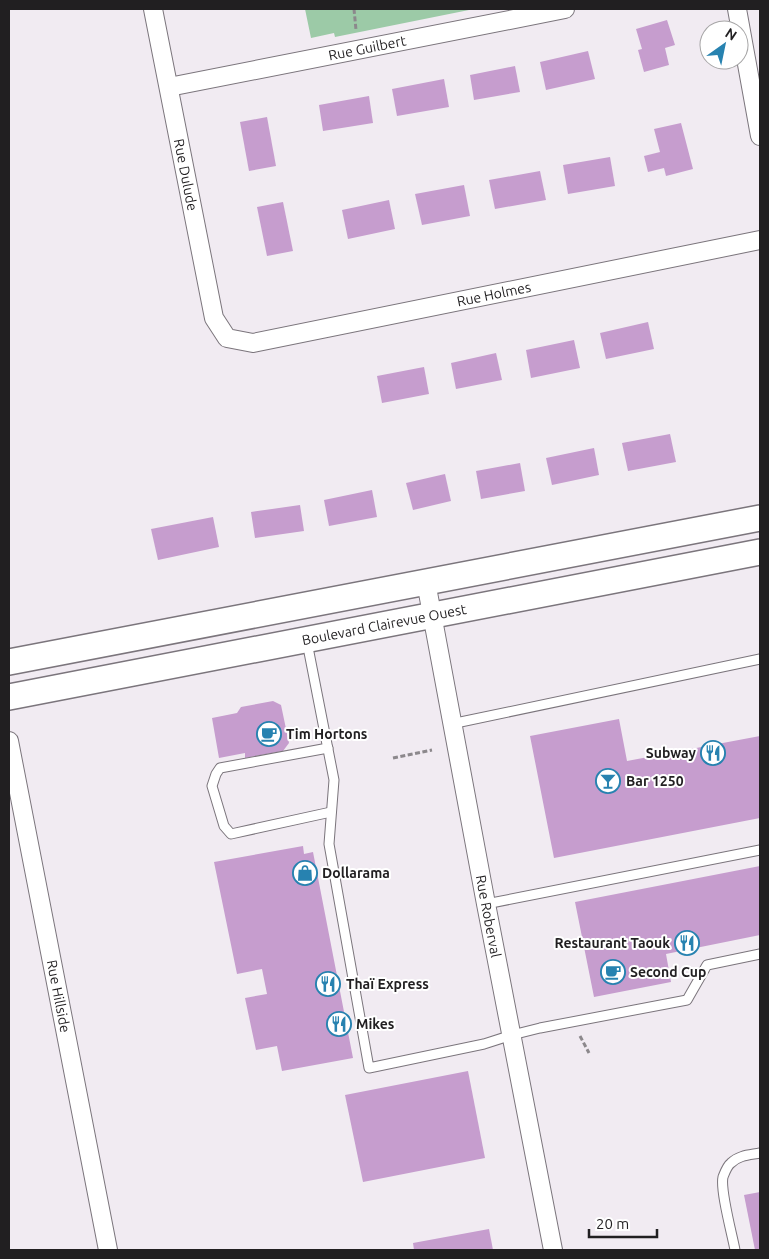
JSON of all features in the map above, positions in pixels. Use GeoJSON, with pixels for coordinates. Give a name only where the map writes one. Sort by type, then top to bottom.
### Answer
{"type":"FeatureCollection","features":[{"type":"Feature","properties":{"kind":"street","name":"Rue Dulude"},"geometry":{"type":"LineString","coordinates":[[153,9],[214,318],[227,338]]}},
{"type":"Feature","properties":{"kind":"street","name":"Rue Guilbert"},"geometry":{"type":"LineString","coordinates":[[169,87],[565,9]]}},
{"type":"Feature","properties":{"kind":"street"},"geometry":{"type":"LineString","coordinates":[[736,9],[760,136]]}},
{"type":"Feature","properties":{"kind":"street","name":"Rue Holmes"},"geometry":{"type":"LineString","coordinates":[[227,338],[253,343],[760,240]]}},
{"type":"Feature","properties":{"kind":"street"},"geometry":{"type":"LineString","coordinates":[[9,662],[760,518]]}},
{"type":"Feature","properties":{"kind":"street","name":"Boulevard Clairevue Ouest"},"geometry":{"type":"LineString","coordinates":[[9,697],[760,552]]}},
{"type":"Feature","properties":{"kind":"street","name":"Rue Roberval"},"geometry":{"type":"LineString","coordinates":[[426,582],[451,724],[553,1250]]}},
{"type":"Feature","properties":{"kind":"street","name":"Rue Hillside"},"geometry":{"type":"LineString","coordinates":[[9,742],[108,1250]]}},
{"type":"Feature","properties":{"kind":"lane"},"geometry":{"type":"LineString","coordinates":[[307,640],[334,780],[329,844],[369,1068],[484,1044],[512,1035],[687,1000],[707,965],[760,954]]}},
{"type":"Feature","properties":{"kind":"lane"},"geometry":{"type":"LineString","coordinates":[[451,724],[760,659]]}},
{"type":"Feature","properties":{"kind":"lane"},"geometry":{"type":"LineString","coordinates":[[328,748],[220,768],[212,786],[224,826],[231,834],[331,812]]}},
{"type":"Feature","properties":{"kind":"lane"},"geometry":{"type":"LineString","coordinates":[[486,904],[760,850]]}},
{"type":"Feature","properties":{"kind":"lane"},"geometry":{"type":"LineString","coordinates":[[736,1250],[723,1188],[723,1177],[728,1167],[735,1160],[760,1153]]}},
{"type":"Feature","properties":{"kind":"path"},"geometry":{"type":"LineString","coordinates":[[393,758],[432,750]]}},
{"type":"Feature","properties":{"kind":"green space"},"geometry":{"type":"Polygon","coordinates":[[[305,9],[474,9],[335,37],[334,33],[311,38],[305,9]]]}},
{"type":"Feature","properties":{"kind":"building"},"geometry":{"type":"Polygon","coordinates":[[[667,20],[675,45],[665,48],[669,65],[644,72],[638,50],[642,49],[636,29],[667,20]]]}},
{"type":"Feature","properties":{"kind":"building"},"geometry":{"type":"Polygon","coordinates":[[[588,51],[595,79],[546,90],[540,62],[588,51]]]}},
{"type":"Feature","properties":{"kind":"building"},"geometry":{"type":"Polygon","coordinates":[[[515,66],[520,92],[474,100],[470,75],[515,66]]]}},
{"type":"Feature","properties":{"kind":"building"},"geometry":{"type":"Polygon","coordinates":[[[444,79],[449,107],[397,116],[392,89],[444,79]]]}},
{"type":"Feature","properties":{"kind":"building"},"geometry":{"type":"Polygon","coordinates":[[[369,96],[373,123],[323,131],[319,105],[369,96]]]}},
{"type":"Feature","properties":{"kind":"building"},"geometry":{"type":"Polygon","coordinates":[[[267,117],[276,166],[249,171],[240,122],[267,117]]]}},
{"type":"Feature","properties":{"kind":"building"},"geometry":{"type":"Polygon","coordinates":[[[681,123],[693,169],[666,176],[664,168],[648,172],[644,156],[660,152],[654,129],[681,123]]]}},
{"type":"Feature","properties":{"kind":"building"},"geometry":{"type":"Polygon","coordinates":[[[610,157],[615,186],[568,194],[563,165],[610,157]]]}},
{"type":"Feature","properties":{"kind":"building"},"geometry":{"type":"Polygon","coordinates":[[[540,171],[546,200],[495,209],[489,180],[540,171]]]}},
{"type":"Feature","properties":{"kind":"building"},"geometry":{"type":"Polygon","coordinates":[[[464,185],[470,216],[422,225],[415,194],[464,185]]]}},
{"type":"Feature","properties":{"kind":"building"},"geometry":{"type":"Polygon","coordinates":[[[389,200],[395,229],[348,239],[342,210],[389,200]]]}},
{"type":"Feature","properties":{"kind":"building"},"geometry":{"type":"Polygon","coordinates":[[[283,202],[293,251],[267,256],[257,207],[283,202]]]}},
{"type":"Feature","properties":{"kind":"building"},"geometry":{"type":"Polygon","coordinates":[[[648,322],[654,349],[606,359],[600,333],[648,322]]]}},
{"type":"Feature","properties":{"kind":"building"},"geometry":{"type":"Polygon","coordinates":[[[574,340],[580,368],[531,378],[526,350],[574,340]]]}},
{"type":"Feature","properties":{"kind":"building"},"geometry":{"type":"Polygon","coordinates":[[[496,353],[502,380],[456,389],[451,363],[496,353]]]}},
{"type":"Feature","properties":{"kind":"building"},"geometry":{"type":"Polygon","coordinates":[[[424,367],[429,394],[382,403],[377,376],[424,367]]]}},
{"type":"Feature","properties":{"kind":"building"},"geometry":{"type":"Polygon","coordinates":[[[670,434],[676,462],[628,471],[622,443],[670,434]]]}},
{"type":"Feature","properties":{"kind":"building"},"geometry":{"type":"Polygon","coordinates":[[[594,448],[599,475],[552,485],[546,458],[594,448]]]}},
{"type":"Feature","properties":{"kind":"building"},"geometry":{"type":"Polygon","coordinates":[[[520,463],[525,491],[481,499],[476,471],[520,463]]]}},
{"type":"Feature","properties":{"kind":"building"},"geometry":{"type":"Polygon","coordinates":[[[445,474],[451,501],[413,510],[406,483],[445,474]]]}},
{"type":"Feature","properties":{"kind":"building"},"geometry":{"type":"Polygon","coordinates":[[[372,490],[377,517],[329,526],[324,500],[372,490]]]}},
{"type":"Feature","properties":{"kind":"building"},"geometry":{"type":"Polygon","coordinates":[[[300,505],[304,531],[255,538],[251,512],[300,505]]]}},
{"type":"Feature","properties":{"kind":"building"},"geometry":{"type":"Polygon","coordinates":[[[213,517],[219,547],[158,560],[151,529],[213,517]]]}},
{"type":"Feature","properties":{"kind":"building"},"geometry":{"type":"Polygon","coordinates":[[[273,701],[281,705],[289,743],[283,751],[245,758],[245,753],[219,758],[212,718],[237,713],[241,707],[273,701]]]}},
{"type":"Feature","properties":{"kind":"building"},"geometry":{"type":"Polygon","coordinates":[[[619,719],[627,761],[760,736],[760,818],[554,858],[530,736],[619,719]]]}},
{"type":"Feature","properties":{"kind":"building"},"geometry":{"type":"Polygon","coordinates":[[[303,846],[304,854],[313,852],[353,1058],[282,1071],[277,1046],[256,1050],[245,998],[267,994],[262,969],[237,974],[214,862],[303,846]]]}},
{"type":"Feature","properties":{"kind":"building"},"geometry":{"type":"Polygon","coordinates":[[[760,866],[760,935],[666,954],[671,982],[594,997],[575,902],[760,866]]]}},
{"type":"Feature","properties":{"kind":"building"},"geometry":{"type":"Polygon","coordinates":[[[468,1071],[485,1158],[363,1182],[345,1095],[468,1071]]]}},
{"type":"Feature","properties":{"kind":"building"},"geometry":{"type":"Polygon","coordinates":[[[760,1192],[760,1250],[755,1250],[744,1195],[760,1192]]]}},
{"type":"Feature","properties":{"kind":"building"},"geometry":{"type":"Polygon","coordinates":[[[489,1229],[493,1250],[414,1250],[413,1243],[489,1229]]]}},
{"type":"Feature","properties":{"kind":"place","name":"Tim Hortons"},"geometry":{"type":"Point","coordinates":[269,734]}},
{"type":"Feature","properties":{"kind":"place","name":"Subway"},"geometry":{"type":"Point","coordinates":[713,753]}},
{"type":"Feature","properties":{"kind":"place","name":"Bar 1250"},"geometry":{"type":"Point","coordinates":[608,781]}},
{"type":"Feature","properties":{"kind":"place","name":"Dollarama"},"geometry":{"type":"Point","coordinates":[305,873]}},
{"type":"Feature","properties":{"kind":"place","name":"Restaurant Taouk"},"geometry":{"type":"Point","coordinates":[687,943]}},
{"type":"Feature","properties":{"kind":"place","name":"Second Cup"},"geometry":{"type":"Point","coordinates":[613,972]}},
{"type":"Feature","properties":{"kind":"place","name":"Thaï Express"},"geometry":{"type":"Point","coordinates":[328,984]}},
{"type":"Feature","properties":{"kind":"place","name":"Mikes"},"geometry":{"type":"Point","coordinates":[339,1024]}}]}
